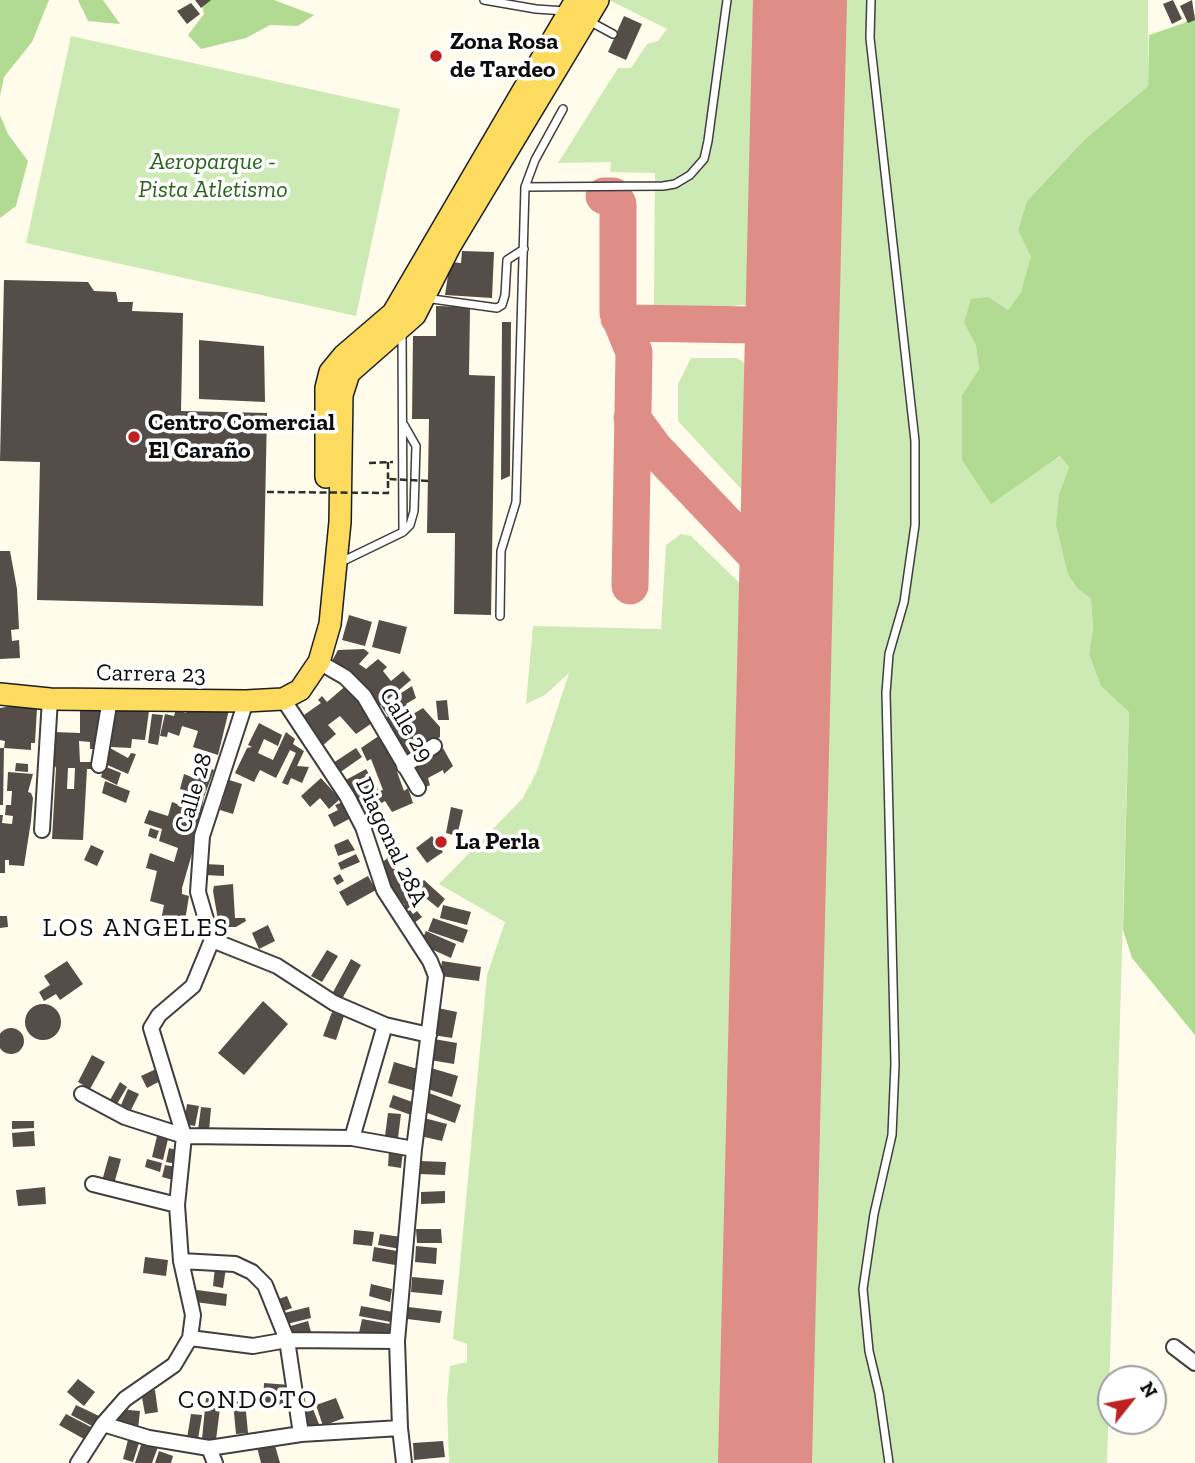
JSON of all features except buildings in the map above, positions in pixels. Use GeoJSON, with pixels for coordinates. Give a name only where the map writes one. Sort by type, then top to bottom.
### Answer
{"type":"FeatureCollection","features":[{"type":"Feature","properties":{"kind":"main road"},"geometry":{"type":"LineString","coordinates":[[335,560],[327,520],[326,388],[330,372],[344,355],[393,313],[578,10],[598,0]]}},
{"type":"Feature","properties":{"kind":"main road"},"geometry":{"type":"LineString","coordinates":[[291,694],[320,662],[330,624],[340,522],[342,395],[349,373],[402,330],[425,298],[450,246],[578,10]]}},
{"type":"Feature","properties":{"kind":"main road","name":"Carrera 23"},"geometry":{"type":"LineString","coordinates":[[0,694],[50,699],[246,701],[291,694]]}},
{"type":"Feature","properties":{"kind":"street","name":"Calle 29"},"geometry":{"type":"LineString","coordinates":[[320,662],[345,677],[364,696],[418,788]]}},
{"type":"Feature","properties":{"kind":"street","name":"Diagonal 28A"},"geometry":{"type":"LineString","coordinates":[[291,694],[363,827],[384,890],[434,968],[436,976],[429,1035]]}},
{"type":"Feature","properties":{"kind":"street"},"geometry":{"type":"LineString","coordinates":[[42,830],[50,699]]}},
{"type":"Feature","properties":{"kind":"street"},"geometry":{"type":"LineString","coordinates":[[100,765],[110,699]]}},
{"type":"Feature","properties":{"kind":"street","name":"Calle 28"},"geometry":{"type":"LineString","coordinates":[[212,940],[198,892],[202,836],[246,701]]}},
{"type":"Feature","properties":{"kind":"street"},"geometry":{"type":"LineString","coordinates":[[404,766],[434,746]]}},
{"type":"Feature","properties":{"kind":"street"},"geometry":{"type":"LineString","coordinates":[[78,1463],[103,1424],[125,1399],[174,1365],[190,1338],[193,1315],[181,1261],[177,1205],[184,1136],[151,1028],[159,1015],[193,986],[212,940],[277,966],[334,1003],[385,1025],[429,1035],[414,1149],[397,1341],[404,1463]]}},
{"type":"Feature","properties":{"kind":"street"},"geometry":{"type":"LineString","coordinates":[[352,1138],[385,1025]]}},
{"type":"Feature","properties":{"kind":"street"},"geometry":{"type":"LineString","coordinates":[[82,1094],[125,1117],[184,1136],[352,1138],[414,1149]]}},
{"type":"Feature","properties":{"kind":"street"},"geometry":{"type":"LineString","coordinates":[[93,1184],[177,1205]]}},
{"type":"Feature","properties":{"kind":"street"},"geometry":{"type":"LineString","coordinates":[[181,1261],[235,1264],[252,1272],[265,1285],[288,1339],[301,1434]]}},
{"type":"Feature","properties":{"kind":"street"},"geometry":{"type":"LineString","coordinates":[[190,1338],[253,1346],[288,1339],[397,1341]]}},
{"type":"Feature","properties":{"kind":"street"},"geometry":{"type":"LineString","coordinates":[[1174,1347],[1195,1363]]}},
{"type":"Feature","properties":{"kind":"street"},"geometry":{"type":"LineString","coordinates":[[103,1424],[149,1438],[209,1448],[301,1434],[400,1428]]}},
{"type":"Feature","properties":{"kind":"street"},"geometry":{"type":"LineString","coordinates":[[209,1448],[215,1463]]}},
{"type":"Feature","properties":{"kind":"lane"},"geometry":{"type":"LineString","coordinates":[[484,0],[536,9],[578,10],[613,34]]}},
{"type":"Feature","properties":{"kind":"lane"},"geometry":{"type":"LineString","coordinates":[[525,187],[663,186],[675,184],[690,175],[704,159],[708,141],[727,0]]}},
{"type":"Feature","properties":{"kind":"lane"},"geometry":{"type":"LineString","coordinates":[[871,0],[870,38],[915,441],[915,525],[904,602],[889,654],[886,692],[895,1065],[893,1124],[885,1177],[867,1250],[863,1289],[869,1351],[879,1393],[888,1463]]}},
{"type":"Feature","properties":{"kind":"lane"},"geometry":{"type":"LineString","coordinates":[[500,616],[500,551],[516,502],[525,187],[563,109]]}},
{"type":"Feature","properties":{"kind":"lane"},"geometry":{"type":"LineString","coordinates":[[425,298],[497,308],[502,305],[505,295],[507,260],[524,249]]}},
{"type":"Feature","properties":{"kind":"lane"},"geometry":{"type":"LineString","coordinates":[[402,330],[403,532]]}},
{"type":"Feature","properties":{"kind":"lane"},"geometry":{"type":"LineString","coordinates":[[335,560],[403,532],[410,525],[414,511],[416,446],[404,425]]}},
{"type":"Feature","properties":{"kind":"path"},"geometry":{"type":"LineString","coordinates":[[267,492],[388,494],[388,462]]}},
{"type":"Feature","properties":{"kind":"path"},"geometry":{"type":"LineString","coordinates":[[369,463],[404,462]]}},
{"type":"Feature","properties":{"kind":"path"},"geometry":{"type":"LineString","coordinates":[[388,479],[429,481]]}},
{"type":"Feature","properties":{"kind":"green space"},"geometry":{"type":"Polygon","coordinates":[[[0,0],[49,0],[32,42],[4,77],[0,96],[0,0]]]}},
{"type":"Feature","properties":{"kind":"green space"},"geometry":{"type":"Polygon","coordinates":[[[78,0],[103,0],[120,24],[88,21],[78,0]]]}},
{"type":"Feature","properties":{"kind":"green space"},"geometry":{"type":"Polygon","coordinates":[[[201,0],[274,0],[314,15],[298,26],[270,25],[246,38],[201,49],[188,35],[204,14],[201,0]]]}},
{"type":"Feature","properties":{"kind":"green space"},"geometry":{"type":"Polygon","coordinates":[[[609,0],[767,0],[759,303],[707,309],[654,305],[655,173],[610,172],[611,162],[558,163],[618,68],[631,68],[647,44],[658,41],[667,29],[609,0]]]}},
{"type":"Feature","properties":{"kind":"green space"},"geometry":{"type":"Polygon","coordinates":[[[837,0],[1148,0],[1148,86],[1084,140],[1027,201],[1018,230],[1032,257],[1021,292],[1008,310],[989,297],[964,323],[976,346],[979,369],[962,395],[1034,473],[1061,456],[1069,467],[1059,494],[1078,589],[1091,599],[1093,628],[1089,654],[1101,685],[1129,712],[1110,1365],[1097,1365],[1097,1435],[1108,1435],[1107,1463],[807,1463],[837,0]]]}},
{"type":"Feature","properties":{"kind":"green space"},"geometry":{"type":"Polygon","coordinates":[[[1195,14],[1195,1035],[1132,958],[1123,930],[1129,712],[1101,686],[1089,654],[1093,628],[1091,599],[1078,589],[1068,574],[1056,525],[1059,494],[1069,467],[1060,456],[991,504],[962,460],[962,395],[979,369],[976,346],[964,323],[971,299],[989,297],[1008,310],[1021,292],[1031,257],[1018,230],[1027,201],[1084,140],[1148,86],[1149,35],[1184,23],[1195,14]]]}},
{"type":"Feature","properties":{"kind":"green space","name":"Aeroparque - Pista Atletismo"},"geometry":{"type":"Polygon","coordinates":[[[71,36],[400,109],[356,316],[26,243],[71,36]]]}},
{"type":"Feature","properties":{"kind":"green space"},"geometry":{"type":"Polygon","coordinates":[[[0,115],[8,134],[28,161],[16,206],[0,218],[0,115]]]}},
{"type":"Feature","properties":{"kind":"green space"},"geometry":{"type":"Polygon","coordinates":[[[691,358],[737,358],[746,364],[743,491],[678,421],[678,384],[691,358]]]}},
{"type":"Feature","properties":{"kind":"green space"},"geometry":{"type":"Polygon","coordinates":[[[681,534],[691,536],[750,593],[734,1463],[449,1463],[447,1401],[450,1366],[467,1362],[467,1344],[453,1339],[487,975],[505,922],[439,884],[523,798],[537,771],[569,673],[545,695],[526,704],[533,626],[661,629],[666,545],[681,534]]]}},
{"type":"Feature","properties":{"kind":"taxiway"},"geometry":{"type":"LineString","coordinates":[[604,196],[613,196],[618,204],[618,313],[634,352],[630,586]]}},
{"type":"Feature","properties":{"kind":"taxiway"},"geometry":{"type":"LineString","coordinates":[[619,318],[631,323],[752,325],[778,310],[793,286]]}},
{"type":"Feature","properties":{"kind":"taxiway"},"geometry":{"type":"LineString","coordinates":[[752,325],[775,338],[791,368]]}},
{"type":"Feature","properties":{"kind":"taxiway"},"geometry":{"type":"LineString","coordinates":[[632,418],[654,448],[769,569],[780,586],[786,612]]}},
{"type":"Feature","properties":{"kind":"taxiway"},"geometry":{"type":"LineString","coordinates":[[737,534],[752,537],[770,531],[780,520],[788,503]]}},
{"type":"Feature","properties":{"kind":"runway"},"geometry":{"type":"LineString","coordinates":[[765,1463],[800,0]]}},
{"type":"Feature","properties":{"kind":"place","name":"Zona Rosa de Tardeo"},"geometry":{"type":"Point","coordinates":[436,56]}},
{"type":"Feature","properties":{"kind":"place","name":"Centro Comercial El Caraño"},"geometry":{"type":"Point","coordinates":[134,437]}},
{"type":"Feature","properties":{"kind":"place","name":"La Perla"},"geometry":{"type":"Point","coordinates":[441,842]}},
{"type":"Feature","properties":{"kind":"district","name":"LOS ANGELES"},"geometry":{"type":"Point","coordinates":[136,929]}},
{"type":"Feature","properties":{"kind":"district","name":"CONDOTO"},"geometry":{"type":"Point","coordinates":[248,1401]}}]}
